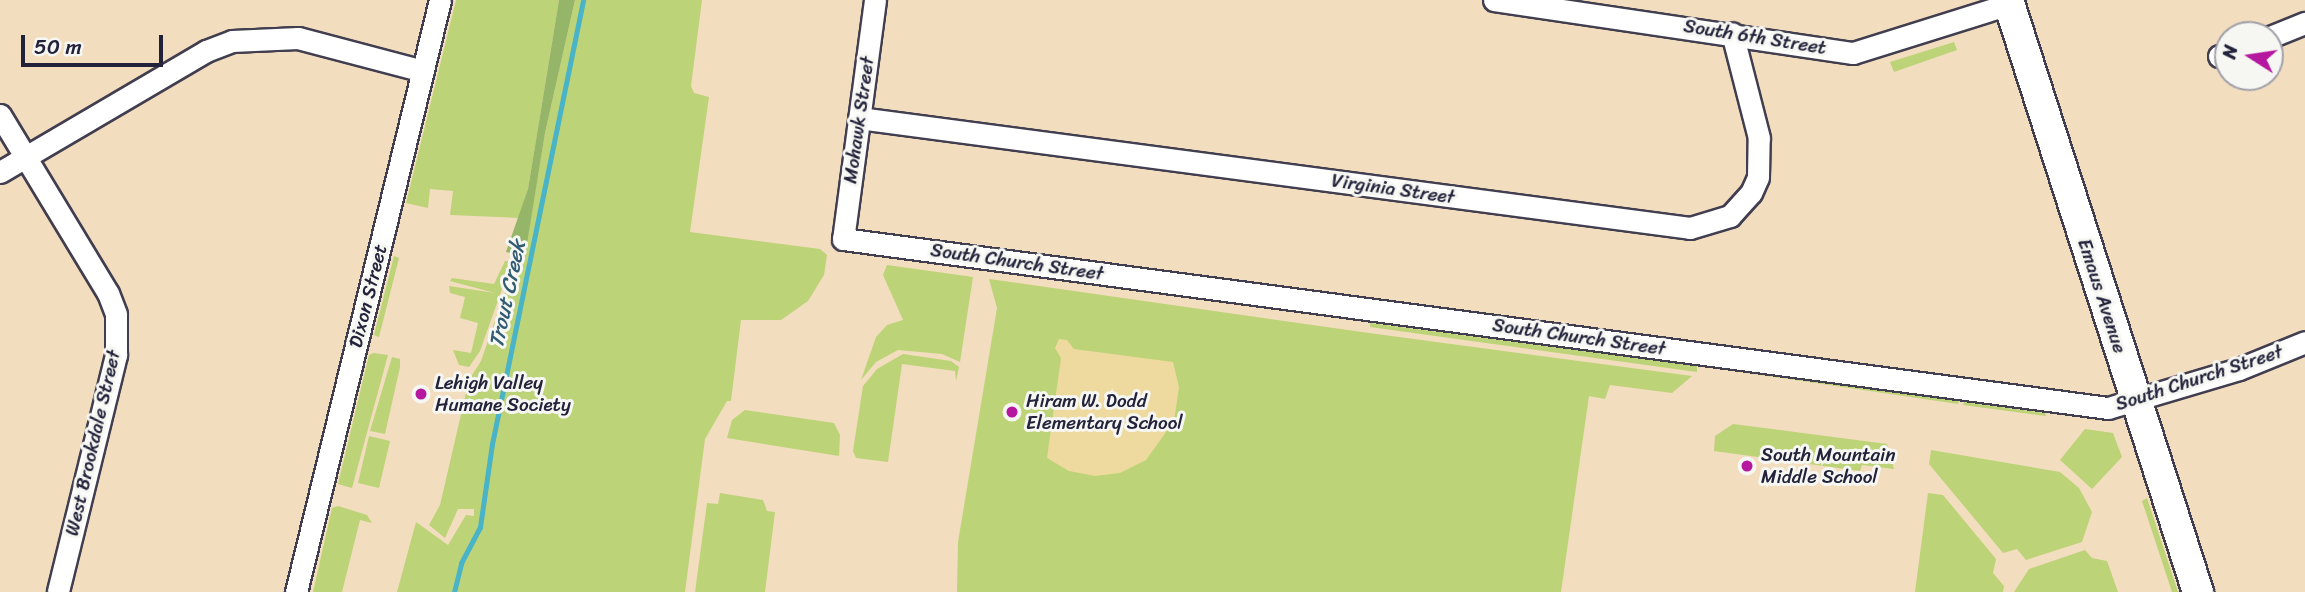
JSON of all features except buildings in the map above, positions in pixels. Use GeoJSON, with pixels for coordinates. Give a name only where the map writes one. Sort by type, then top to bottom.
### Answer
{"type":"FeatureCollection","features":[{"type":"Feature","properties":{"kind":"main road","name":"Emaus Avenue"},"geometry":{"type":"LineString","coordinates":[[2009,2],[2198,592]]}},
{"type":"Feature","properties":{"kind":"street","name":"Dixon Street"},"geometry":{"type":"LineString","coordinates":[[296,592],[440,0]]}},
{"type":"Feature","properties":{"kind":"street","name":"Mohawk Street"},"geometry":{"type":"LineString","coordinates":[[843,239],[875,0]]}},
{"type":"Feature","properties":{"kind":"street","name":"South 6th Street"},"geometry":{"type":"LineString","coordinates":[[1493,0],[1732,33],[1853,53],[2009,2]]}},
{"type":"Feature","properties":{"kind":"street"},"geometry":{"type":"LineString","coordinates":[[2284,31],[2305,23]]}},
{"type":"Feature","properties":{"kind":"street","name":"Virginia Street"},"geometry":{"type":"LineString","coordinates":[[859,118],[1690,229],[1730,216],[1751,193],[1758,177],[1759,138],[1732,33]]}},
{"type":"Feature","properties":{"kind":"street"},"geometry":{"type":"LineString","coordinates":[[0,172],[206,51],[232,41],[298,38],[423,71]]}},
{"type":"Feature","properties":{"kind":"street","name":"West Brookdale Street"},"geometry":{"type":"LineString","coordinates":[[0,115],[108,293],[118,336],[58,592]]}},
{"type":"Feature","properties":{"kind":"street","name":"South Church Street"},"geometry":{"type":"LineString","coordinates":[[843,239],[2108,408],[2239,369],[2305,342]]}},
{"type":"Feature","properties":{"kind":"green space"},"geometry":{"type":"Polygon","coordinates":[[[456,0],[559,0],[528,189],[519,218],[450,215],[453,191],[430,189],[428,208],[406,203],[456,0]]]}},
{"type":"Feature","properties":{"kind":"green space"},"geometry":{"type":"Polygon","coordinates":[[[559,0],[575,0],[545,133],[525,256],[506,252],[528,189],[559,0]]]}},
{"type":"Feature","properties":{"kind":"green space"},"geometry":{"type":"Polygon","coordinates":[[[575,0],[702,0],[691,86],[694,93],[709,97],[690,232],[820,249],[827,255],[824,275],[808,301],[781,320],[741,320],[731,401],[727,401],[705,439],[685,592],[397,592],[416,522],[448,545],[466,515],[474,516],[474,509],[458,509],[445,538],[429,525],[440,505],[469,380],[481,361],[515,263],[523,265],[545,133],[575,0]]]}},
{"type":"Feature","properties":{"kind":"green space"},"geometry":{"type":"Polygon","coordinates":[[[1954,42],[1957,50],[1894,72],[1890,62],[1954,42]]]}},
{"type":"Feature","properties":{"kind":"green space"},"geometry":{"type":"Polygon","coordinates":[[[394,256],[399,258],[379,337],[374,335],[394,256]]]}},
{"type":"Feature","properties":{"kind":"green space"},"geometry":{"type":"Polygon","coordinates":[[[505,261],[512,261],[480,351],[469,367],[459,365],[453,350],[471,353],[478,323],[460,318],[465,297],[450,293],[449,286],[495,293],[450,281],[452,278],[494,284],[505,261]]]}},
{"type":"Feature","properties":{"kind":"green space"},"geometry":{"type":"Polygon","coordinates":[[[887,265],[973,277],[960,362],[942,354],[898,350],[876,362],[861,380],[876,337],[887,325],[903,320],[883,275],[887,265]]]}},
{"type":"Feature","properties":{"kind":"green space"},"geometry":{"type":"Polygon","coordinates":[[[989,279],[1692,376],[1672,393],[1610,385],[1605,399],[1589,396],[1561,592],[957,592],[958,542],[997,308],[989,279]]]}},
{"type":"Feature","properties":{"kind":"green space"},"geometry":{"type":"Polygon","coordinates":[[[1370,323],[1697,366],[1697,372],[1370,327],[1370,323]]]}},
{"type":"Feature","properties":{"kind":"green space"},"geometry":{"type":"Polygon","coordinates":[[[903,354],[951,361],[959,367],[956,381],[955,371],[902,364],[888,462],[856,458],[853,451],[863,386],[877,369],[903,354]]]}},
{"type":"Feature","properties":{"kind":"green space"},"geometry":{"type":"Polygon","coordinates":[[[369,355],[388,355],[352,488],[338,484],[369,355]]]}},
{"type":"Feature","properties":{"kind":"green space"},"geometry":{"type":"Polygon","coordinates":[[[392,357],[400,359],[400,367],[385,434],[370,431],[392,357]]]}},
{"type":"Feature","properties":{"kind":"green space"},"geometry":{"type":"Polygon","coordinates":[[[1726,370],[1959,401],[1958,404],[1726,370]]]}},
{"type":"Feature","properties":{"kind":"green space"},"geometry":{"type":"Polygon","coordinates":[[[1964,402],[2045,413],[2046,416],[1963,405],[1964,402]]]}},
{"type":"Feature","properties":{"kind":"green space"},"geometry":{"type":"Polygon","coordinates":[[[745,410],[834,423],[840,435],[839,456],[727,438],[732,420],[745,410]]]}},
{"type":"Feature","properties":{"kind":"green space"},"geometry":{"type":"Polygon","coordinates":[[[1733,424],[1887,444],[1894,469],[1862,465],[1860,471],[1714,451],[1715,436],[1733,424]]]}},
{"type":"Feature","properties":{"kind":"green space"},"geometry":{"type":"Polygon","coordinates":[[[2085,429],[2113,433],[2122,457],[2092,489],[2060,460],[2085,429]]]}},
{"type":"Feature","properties":{"kind":"green space"},"geometry":{"type":"Polygon","coordinates":[[[369,436],[390,441],[379,488],[358,483],[369,436]]]}},
{"type":"Feature","properties":{"kind":"green space"},"geometry":{"type":"Polygon","coordinates":[[[1931,450],[2060,472],[2079,488],[2092,512],[2082,542],[2026,560],[2017,549],[2003,553],[1929,464],[1931,450]]]}},
{"type":"Feature","properties":{"kind":"green space"},"geometry":{"type":"Polygon","coordinates":[[[720,493],[763,500],[767,511],[775,512],[765,592],[695,592],[707,503],[718,504],[720,493]]]}},
{"type":"Feature","properties":{"kind":"green space"},"geometry":{"type":"Polygon","coordinates":[[[1928,493],[1943,495],[1996,559],[1993,573],[2004,586],[2003,592],[1915,592],[1928,493]]]}},
{"type":"Feature","properties":{"kind":"green space"},"geometry":{"type":"Polygon","coordinates":[[[2147,498],[2178,592],[2172,592],[2142,501],[2147,498]]]}},
{"type":"Feature","properties":{"kind":"green space"},"geometry":{"type":"Polygon","coordinates":[[[338,506],[367,515],[372,523],[360,520],[342,592],[313,592],[332,508],[338,506]]]}},
{"type":"Feature","properties":{"kind":"green space"},"geometry":{"type":"Polygon","coordinates":[[[2085,550],[2092,558],[2107,561],[2118,592],[2014,592],[2029,569],[2085,550]]]}},
{"type":"Feature","properties":{"kind":"sand"},"geometry":{"type":"Polygon","coordinates":[[[1059,339],[1067,340],[1074,349],[1173,362],[1179,387],[1174,421],[1146,460],[1120,473],[1095,476],[1069,471],[1047,458],[1061,358],[1055,348],[1059,339]]]}},
{"type":"Feature","properties":{"kind":"waterway","name":"Trout Creek"},"geometry":{"type":"LineString","coordinates":[[454,592],[461,563],[480,527],[492,444],[583,0]]}},
{"type":"Feature","properties":{"kind":"place","name":"Lehigh Valley Humane Society"},"geometry":{"type":"Point","coordinates":[421,394]}},
{"type":"Feature","properties":{"kind":"place","name":"Hiram W. Dodd Elementary School"},"geometry":{"type":"Point","coordinates":[1012,412]}},
{"type":"Feature","properties":{"kind":"place","name":"South Mountain Middle School"},"geometry":{"type":"Point","coordinates":[1747,466]}}]}
